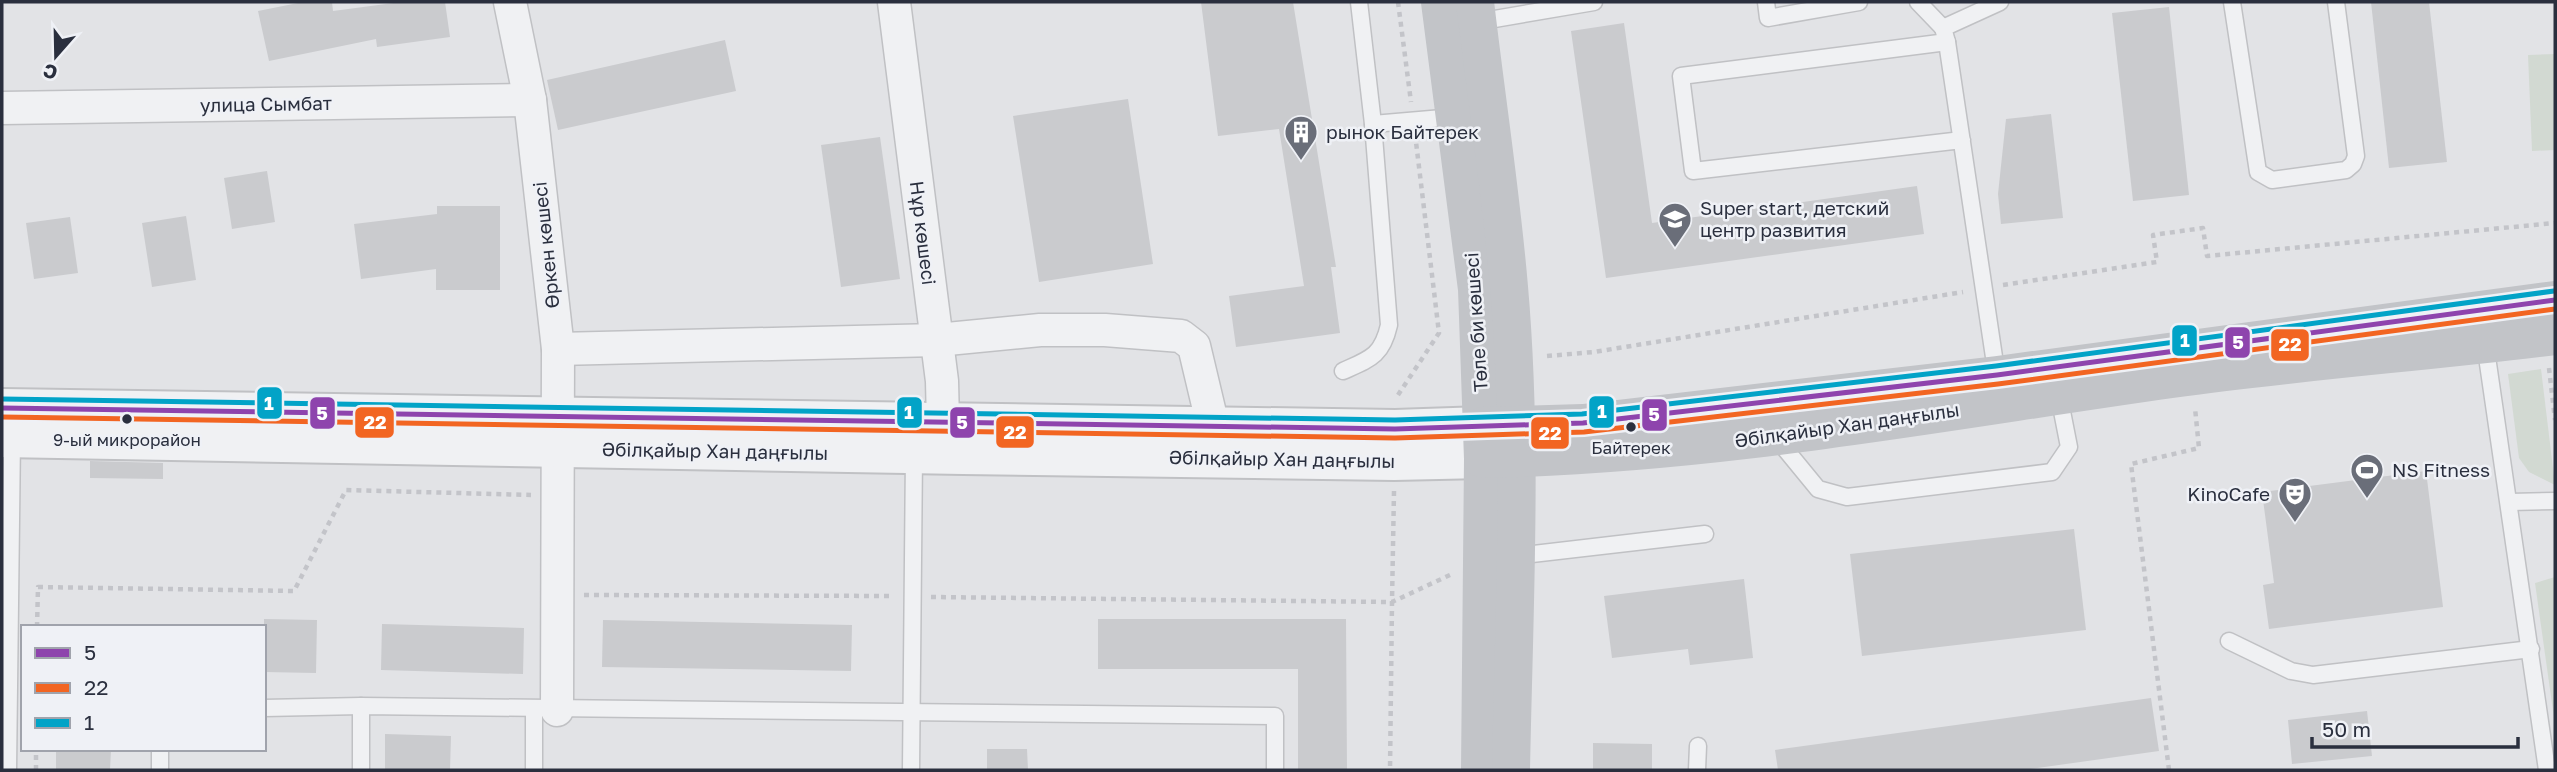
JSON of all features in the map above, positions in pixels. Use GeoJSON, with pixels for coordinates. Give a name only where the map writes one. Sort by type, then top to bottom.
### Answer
{"type":"FeatureCollection","features":[{"type":"Feature","properties":{"kind":"main road","name":"Төле би көшесі"},"geometry":{"type":"LineString","coordinates":[[1440,2],[1477,289],[1516,556],[1511,770]]}},
{"type":"Feature","properties":{"kind":"main road","name":"Төле би көшесі"},"geometry":{"type":"LineString","coordinates":[[1476,12],[1509,287],[1513,359],[1499,442],[1480,770]]}},
{"type":"Feature","properties":{"kind":"main road","name":"Әбілқайыр Хан даңғылы"},"geometry":{"type":"LineString","coordinates":[[1499,442],[1588,457],[1775,437],[1999,389],[2059,395],[2192,376],[2482,327],[2555,300]]}},
{"type":"Feature","properties":{"kind":"main road","name":"Әбілқайыр Хан даңғылы"},"geometry":{"type":"LineString","coordinates":[[1499,442],[1583,423],[1999,389],[2482,327],[2552,350]]}},
{"type":"Feature","properties":{"kind":"street","name":"Өркен көшесі"},"geometry":{"type":"LineString","coordinates":[[510,2],[530,100],[558,349],[557,432],[547,492],[560,595],[546,710]]}},
{"type":"Feature","properties":{"kind":"street","name":"Нұр көшесі"},"geometry":{"type":"LineString","coordinates":[[894,2],[937,340],[943,422]]}},
{"type":"Feature","properties":{"kind":"street","name":"улица Сымбат"},"geometry":{"type":"LineString","coordinates":[[2,108],[530,100]]}},
{"type":"Feature","properties":{"kind":"street"},"geometry":{"type":"LineString","coordinates":[[558,349],[937,340],[1040,330],[1105,330],[1181,336],[1194,346],[1213,426]]}},
{"type":"Feature","properties":{"kind":"street"},"geometry":{"type":"LineString","coordinates":[[914,454],[943,422]]}},
{"type":"Feature","properties":{"kind":"street","name":"Әбілқайыр Хан даңғылы"},"geometry":{"type":"LineString","coordinates":[[7,423],[557,432],[943,422],[1395,429],[1499,442]]}},
{"type":"Feature","properties":{"kind":"street","name":"Әбілқайыр Хан даңғылы"},"geometry":{"type":"LineString","coordinates":[[557,432],[914,454],[1394,461],[1499,442]]}},
{"type":"Feature","properties":{"kind":"lane"},"geometry":{"type":"LineString","coordinates":[[1343,371],[1372,359],[1385,344],[1390,325],[1373,124],[1359,2]]}},
{"type":"Feature","properties":{"kind":"lane"},"geometry":{"type":"LineString","coordinates":[[1476,12],[1594,2]]}},
{"type":"Feature","properties":{"kind":"lane"},"geometry":{"type":"LineString","coordinates":[[1766,2],[1768,18],[1859,2]]}},
{"type":"Feature","properties":{"kind":"lane"},"geometry":{"type":"LineString","coordinates":[[1918,2],[1945,35],[1999,389]]}},
{"type":"Feature","properties":{"kind":"lane"},"geometry":{"type":"LineString","coordinates":[[1962,140],[1693,171],[1681,76],[1945,35],[2000,2]]}},
{"type":"Feature","properties":{"kind":"lane"},"geometry":{"type":"LineString","coordinates":[[2232,2],[2258,172],[2272,180],[2346,170],[2353,164],[2356,156],[2336,2]]}},
{"type":"Feature","properties":{"kind":"lane"},"geometry":{"type":"LineString","coordinates":[[1373,124],[1454,117]]}},
{"type":"Feature","properties":{"kind":"lane"},"geometry":{"type":"LineString","coordinates":[[2482,327],[2510,502],[2547,770]]}},
{"type":"Feature","properties":{"kind":"lane"},"geometry":{"type":"LineString","coordinates":[[1775,437],[1818,489],[1847,497],[2052,472],[2069,447],[2059,395]]}},
{"type":"Feature","properties":{"kind":"lane"},"geometry":{"type":"LineString","coordinates":[[7,423],[8,770]]}},
{"type":"Feature","properties":{"kind":"lane"},"geometry":{"type":"LineString","coordinates":[[911,770],[914,454]]}},
{"type":"Feature","properties":{"kind":"lane"},"geometry":{"type":"LineString","coordinates":[[2510,502],[2555,501]]}},
{"type":"Feature","properties":{"kind":"lane"},"geometry":{"type":"LineString","coordinates":[[1516,556],[1705,534]]}},
{"type":"Feature","properties":{"kind":"lane"},"geometry":{"type":"LineString","coordinates":[[2229,641],[2291,671],[2313,675],[2531,649]]}},
{"type":"Feature","properties":{"kind":"lane"},"geometry":{"type":"LineString","coordinates":[[361,706],[361,770]]}},
{"type":"Feature","properties":{"kind":"lane"},"geometry":{"type":"LineString","coordinates":[[266,708],[361,706],[1275,716],[1275,770]]}},
{"type":"Feature","properties":{"kind":"lane"},"geometry":{"type":"LineString","coordinates":[[534,770],[546,710]]}},
{"type":"Feature","properties":{"kind":"lane"},"geometry":{"type":"LineString","coordinates":[[1697,770],[1698,746]]}},
{"type":"Feature","properties":{"kind":"lane"},"geometry":{"type":"LineString","coordinates":[[160,751],[160,770]]}},
{"type":"Feature","properties":{"kind":"path"},"geometry":{"type":"LineString","coordinates":[[1513,359],[1594,352],[2157,262],[2154,235],[2203,228],[2207,256],[2555,223]]}},
{"type":"Feature","properties":{"kind":"path"},"geometry":{"type":"LineString","coordinates":[[2552,350],[2555,420]]}},
{"type":"Feature","properties":{"kind":"path"},"geometry":{"type":"LineString","coordinates":[[2169,770],[2131,464],[2199,448],[2192,376]]}},
{"type":"Feature","properties":{"kind":"path"},"geometry":{"type":"LineString","coordinates":[[37,625],[37,587],[294,591],[346,490],[547,492]]}},
{"type":"Feature","properties":{"kind":"path"},"geometry":{"type":"LineString","coordinates":[[560,595],[1392,602],[1390,770]]}},
{"type":"Feature","properties":{"kind":"path"},"geometry":{"type":"LineString","coordinates":[[36,751],[36,770]]}},
{"type":"Feature","properties":{"kind":"shaded area"},"geometry":{"type":"Polygon","coordinates":[[[2555,54],[2555,150],[2532,151],[2528,55],[2555,54]]]}},
{"type":"Feature","properties":{"kind":"shaded area"},"geometry":{"type":"Polygon","coordinates":[[[2541,369],[2555,485],[2529,472],[2519,458],[2508,374],[2541,369]]]}},
{"type":"Feature","properties":{"kind":"shaded area"},"geometry":{"type":"Polygon","coordinates":[[[2555,577],[2555,725],[2535,583],[2555,577]]]}},
{"type":"Feature","properties":{"kind":"building"},"geometry":{"type":"Polygon","coordinates":[[[303,2],[332,2],[333,11],[401,2],[445,2],[450,37],[377,47],[376,39],[269,61],[258,11],[303,2]]]}},
{"type":"Feature","properties":{"kind":"building"},"geometry":{"type":"Polygon","coordinates":[[[1201,2],[1293,2],[1336,267],[1331,267],[1340,333],[1236,347],[1229,296],[1304,286],[1279,129],[1218,136],[1201,2]]]}},
{"type":"Feature","properties":{"kind":"building"},"geometry":{"type":"Polygon","coordinates":[[[2371,2],[2429,2],[2447,162],[2389,168],[2371,2]]]}},
{"type":"Feature","properties":{"kind":"building"},"geometry":{"type":"Polygon","coordinates":[[[2169,7],[2189,195],[2133,201],[2112,13],[2169,7]]]}},
{"type":"Feature","properties":{"kind":"building"},"geometry":{"type":"Polygon","coordinates":[[[1624,23],[1652,223],[1917,186],[1924,234],[1606,278],[1571,31],[1624,23]]]}},
{"type":"Feature","properties":{"kind":"building"},"geometry":{"type":"Polygon","coordinates":[[[725,40],[736,91],[558,130],[547,80],[725,40]]]}},
{"type":"Feature","properties":{"kind":"building"},"geometry":{"type":"Polygon","coordinates":[[[1128,99],[1153,264],[1039,282],[1013,116],[1128,99]]]}},
{"type":"Feature","properties":{"kind":"building"},"geometry":{"type":"Polygon","coordinates":[[[2051,114],[2063,218],[2001,224],[1998,194],[2006,119],[2051,114]]]}},
{"type":"Feature","properties":{"kind":"building"},"geometry":{"type":"Polygon","coordinates":[[[880,137],[900,279],[841,287],[821,145],[880,137]]]}},
{"type":"Feature","properties":{"kind":"building"},"geometry":{"type":"Polygon","coordinates":[[[267,171],[275,222],[232,229],[224,178],[267,171]]]}},
{"type":"Feature","properties":{"kind":"building"},"geometry":{"type":"Polygon","coordinates":[[[437,206],[500,206],[500,290],[436,290],[436,269],[361,279],[354,224],[437,214],[437,206]]]}},
{"type":"Feature","properties":{"kind":"building"},"geometry":{"type":"Polygon","coordinates":[[[186,216],[196,280],[152,287],[142,223],[186,216]]]}},
{"type":"Feature","properties":{"kind":"building"},"geometry":{"type":"Polygon","coordinates":[[[70,217],[78,273],[34,279],[26,223],[70,217]]]}},
{"type":"Feature","properties":{"kind":"building"},"geometry":{"type":"Polygon","coordinates":[[[90,461],[163,463],[163,479],[90,478],[90,461]]]}},
{"type":"Feature","properties":{"kind":"building"},"geometry":{"type":"Polygon","coordinates":[[[2426,471],[2443,607],[2269,629],[2263,585],[2274,583],[2262,492],[2426,471]]]}},
{"type":"Feature","properties":{"kind":"building"},"geometry":{"type":"Polygon","coordinates":[[[2074,529],[2086,630],[1862,656],[1850,554],[2074,529]]]}},
{"type":"Feature","properties":{"kind":"building"},"geometry":{"type":"Polygon","coordinates":[[[1744,579],[1753,658],[1690,665],[1688,649],[1612,658],[1604,596],[1744,579]]]}},
{"type":"Feature","properties":{"kind":"building"},"geometry":{"type":"Polygon","coordinates":[[[264,619],[317,620],[316,673],[266,672],[264,619]]]}},
{"type":"Feature","properties":{"kind":"building"},"geometry":{"type":"Polygon","coordinates":[[[1098,619],[1346,619],[1347,770],[1298,770],[1298,669],[1098,669],[1098,619]]]}},
{"type":"Feature","properties":{"kind":"building"},"geometry":{"type":"Polygon","coordinates":[[[603,620],[852,625],[851,671],[602,667],[603,620]]]}},
{"type":"Feature","properties":{"kind":"building"},"geometry":{"type":"Polygon","coordinates":[[[382,624],[524,628],[523,674],[381,670],[382,624]]]}},
{"type":"Feature","properties":{"kind":"building"},"geometry":{"type":"Polygon","coordinates":[[[2151,698],[2159,751],[2023,770],[1778,770],[1775,750],[2151,698]]]}},
{"type":"Feature","properties":{"kind":"building"},"geometry":{"type":"Polygon","coordinates":[[[2367,711],[2372,756],[2292,764],[2288,720],[2367,711]]]}},
{"type":"Feature","properties":{"kind":"building"},"geometry":{"type":"Polygon","coordinates":[[[385,734],[451,736],[450,770],[385,770],[385,734]]]}},
{"type":"Feature","properties":{"kind":"building"},"geometry":{"type":"Polygon","coordinates":[[[1593,743],[1652,744],[1652,770],[1593,770],[1593,743]]]}},
{"type":"Feature","properties":{"kind":"building"},"geometry":{"type":"Polygon","coordinates":[[[987,749],[1027,749],[1028,770],[987,770],[987,749]]]}},
{"type":"Feature","properties":{"kind":"building"},"geometry":{"type":"Polygon","coordinates":[[[56,751],[111,751],[110,770],[56,770],[56,751]]]}},
{"type":"Feature","properties":{"kind":"transit line","name":"1"},"geometry":{"type":"LineString","coordinates":[[2,399],[1395,420],[1582,414],[1996,366],[2554,291]]}},
{"type":"Feature","properties":{"kind":"transit line","name":"5"},"geometry":{"type":"LineString","coordinates":[[2,408],[1395,429],[1583,423],[1997,375],[2555,300]]}},
{"type":"Feature","properties":{"kind":"transit line","name":"22"},"geometry":{"type":"LineString","coordinates":[[2,417],[1395,438],[1584,432],[1998,384],[2555,309]]}},
{"type":"Feature","properties":{"kind":"place","name":"рынок Байтерек"},"geometry":{"type":"Point","coordinates":[1301,162]}},
{"type":"Feature","properties":{"kind":"place","name":"Super start, детский центр развития"},"geometry":{"type":"Point","coordinates":[1675,249]}},
{"type":"Feature","properties":{"kind":"place","name":"9-ый микрорайон"},"geometry":{"type":"Point","coordinates":[127,419]}},
{"type":"Feature","properties":{"kind":"place","name":"Байтерек"},"geometry":{"type":"Point","coordinates":[1631,427]}},
{"type":"Feature","properties":{"kind":"place","name":"NS Fitness"},"geometry":{"type":"Point","coordinates":[2367,500]}},
{"type":"Feature","properties":{"kind":"place","name":"KinoCafe"},"geometry":{"type":"Point","coordinates":[2295,524]}}]}
